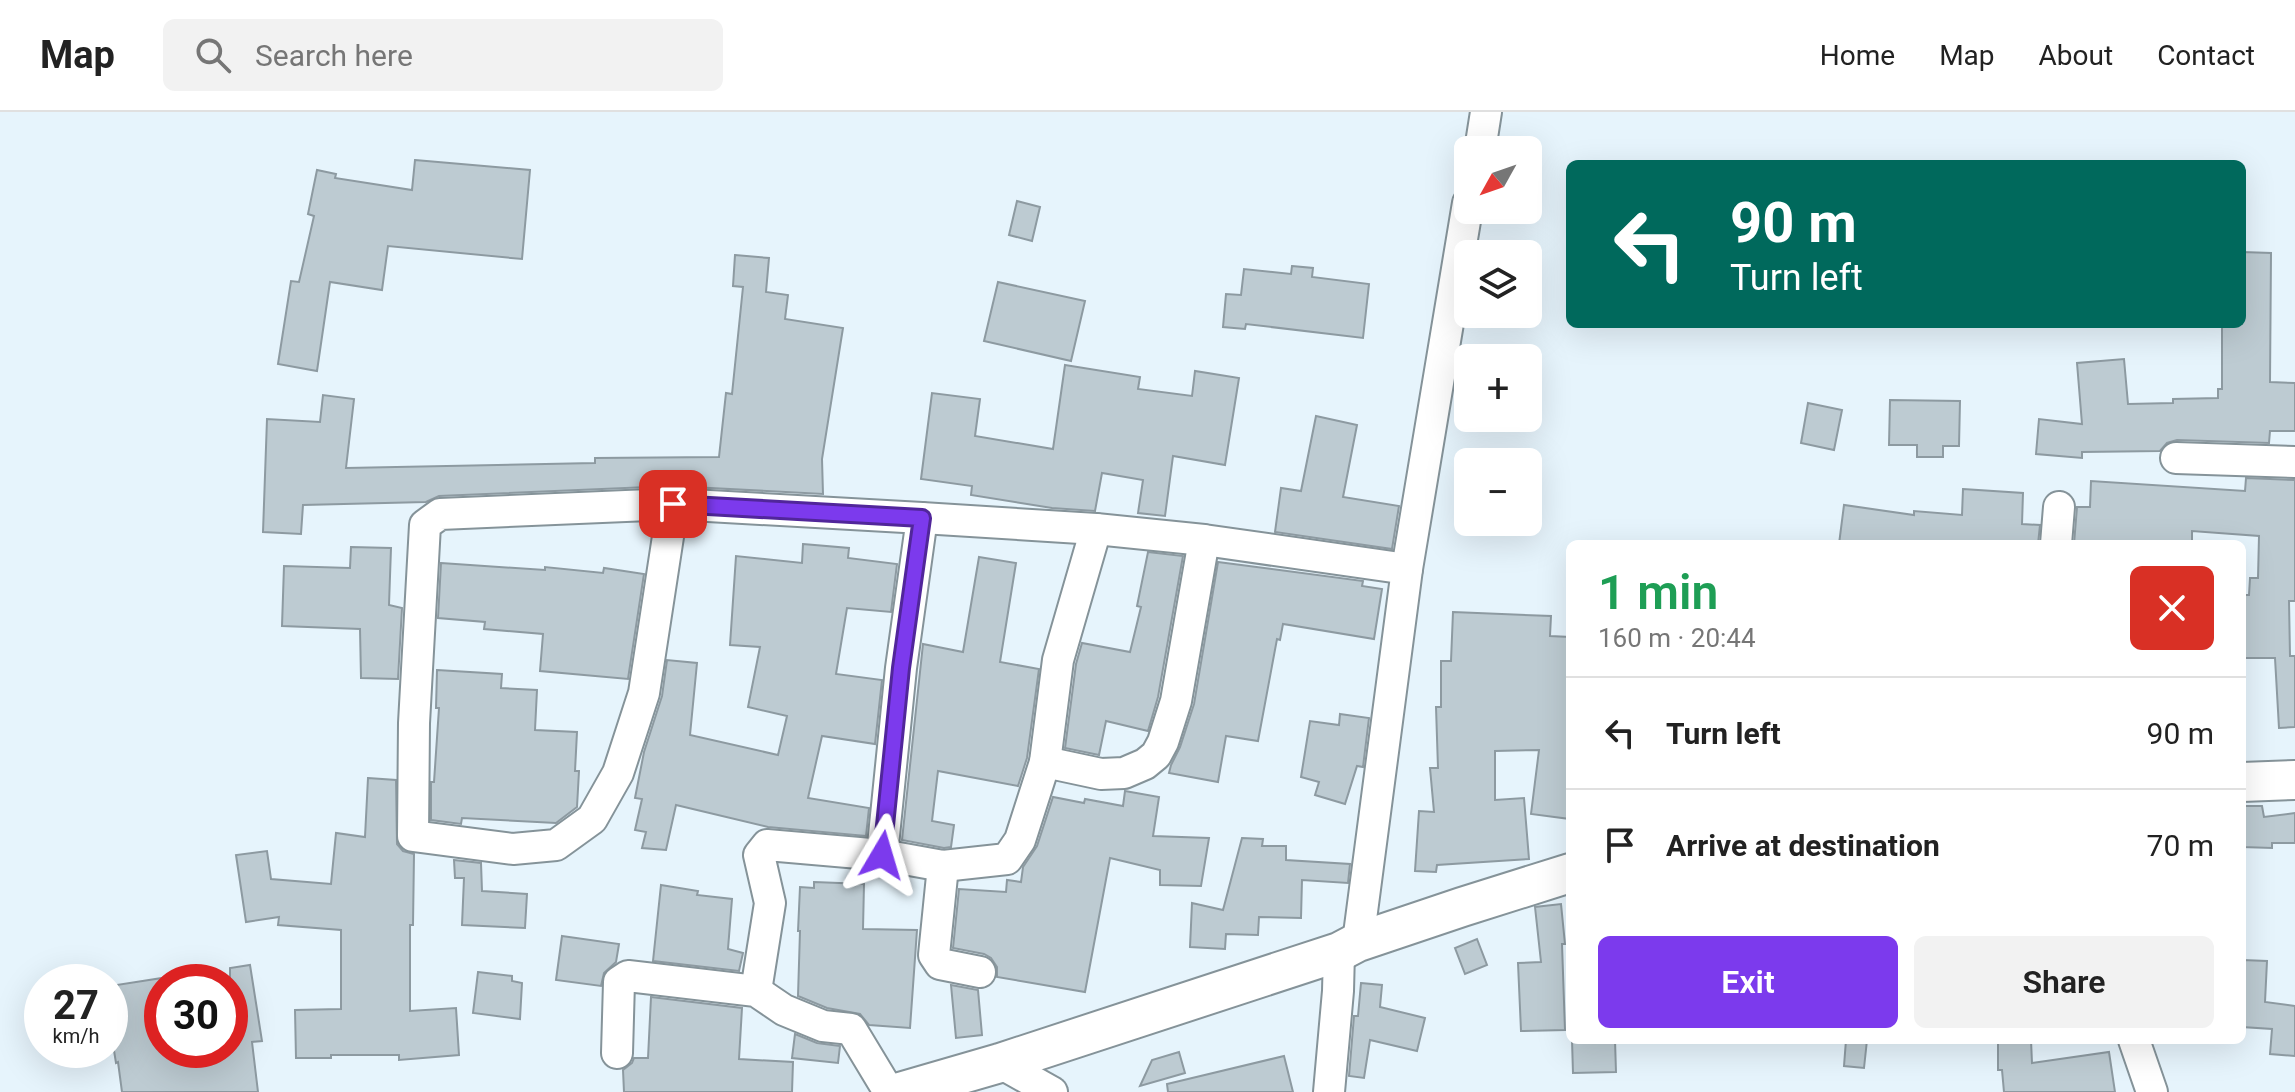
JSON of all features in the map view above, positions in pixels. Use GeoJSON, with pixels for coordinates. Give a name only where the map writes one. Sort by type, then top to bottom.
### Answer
{"type":"FeatureCollection","features":[{"type":"Feature","properties":{"kind":"main road"},"geometry":{"type":"LineString","coordinates":[[2246,782],[2295,780]]}},
{"type":"Feature","properties":{"kind":"main road"},"geometry":{"type":"LineString","coordinates":[[900,1092],[1000,1063],[1566,874]]}},
{"type":"Feature","properties":{"kind":"street"},"geometry":{"type":"LineString","coordinates":[[1329,1092],[1338,991],[1348,947],[1464,224]]}},
{"type":"Feature","properties":{"kind":"street"},"geometry":{"type":"LineString","coordinates":[[2176,458],[2295,462]]}},
{"type":"Feature","properties":{"kind":"street"},"geometry":{"type":"LineString","coordinates":[[673,504],[644,693],[618,773],[592,819],[556,845],[541,847],[513,849],[413,836],[414,723],[425,525],[440,514],[673,504],[922,518],[1096,529],[1204,540],[1407,569]]}},
{"type":"Feature","properties":{"kind":"street"},"geometry":{"type":"LineString","coordinates":[[2056,540],[2059,507]]}},
{"type":"Feature","properties":{"kind":"street"},"geometry":{"type":"LineString","coordinates":[[882,855],[901,668],[922,518]]}},
{"type":"Feature","properties":{"kind":"street"},"geometry":{"type":"LineString","coordinates":[[756,991],[770,903],[759,855],[767,845],[882,855],[943,866],[1007,859],[1020,840],[1045,762],[1058,660],[1096,529]]}},
{"type":"Feature","properties":{"kind":"street"},"geometry":{"type":"LineString","coordinates":[[1045,762],[1101,774],[1124,773],[1145,764],[1156,755],[1176,701],[1204,540]]}},
{"type":"Feature","properties":{"kind":"street"},"geometry":{"type":"LineString","coordinates":[[943,866],[934,955],[940,964],[980,972]]}},
{"type":"Feature","properties":{"kind":"street"},"geometry":{"type":"LineString","coordinates":[[617,1053],[619,982],[628,976],[756,991],[784,1010],[823,1026],[851,1029],[889,1092]]}},
{"type":"Feature","properties":{"kind":"street"},"geometry":{"type":"LineString","coordinates":[[2135,1044],[2152,1092]]}},
{"type":"Feature","properties":{"kind":"street"},"geometry":{"type":"LineString","coordinates":[[1000,1063],[1052,1092]]}},
{"type":"Feature","properties":{"kind":"building"},"geometry":{"type":"Polygon","coordinates":[[[415,160],[530,170],[522,259],[388,246],[382,290],[330,282],[317,371],[278,364],[291,281],[299,282],[314,216],[308,214],[317,170],[336,174],[335,178],[412,190],[415,160]]]}},
{"type":"Feature","properties":{"kind":"building"},"geometry":{"type":"Polygon","coordinates":[[[1017,201],[1040,207],[1032,241],[1009,235],[1017,201]]]}},
{"type":"Feature","properties":{"kind":"building"},"geometry":{"type":"Polygon","coordinates":[[[2246,252],[2271,253],[2270,382],[2295,383],[2295,431],[2270,431],[2269,443],[2177,440],[2167,443],[2160,451],[2082,452],[2082,458],[2036,454],[2039,419],[2082,424],[2077,363],[2124,359],[2128,404],[2218,398],[2218,389],[2222,389],[2222,328],[2246,328],[2246,252]]]}},
{"type":"Feature","properties":{"kind":"building"},"geometry":{"type":"Polygon","coordinates":[[[735,255],[769,258],[766,292],[788,295],[785,319],[843,328],[822,459],[823,494],[672,486],[439,496],[426,502],[303,505],[301,534],[263,532],[267,419],[320,422],[323,395],[354,399],[346,468],[595,463],[595,458],[719,457],[726,393],[732,394],[743,287],[733,286],[735,255]]]}},
{"type":"Feature","properties":{"kind":"building"},"geometry":{"type":"Polygon","coordinates":[[[1292,266],[1313,268],[1312,277],[1369,284],[1363,338],[1246,324],[1245,329],[1223,327],[1226,294],[1241,295],[1244,269],[1291,274],[1292,266]]]}},
{"type":"Feature","properties":{"kind":"building"},"geometry":{"type":"Polygon","coordinates":[[[998,282],[1085,301],[1071,361],[984,341],[998,282]]]}},
{"type":"Feature","properties":{"kind":"building"},"geometry":{"type":"Polygon","coordinates":[[[1065,365],[1140,377],[1138,389],[1192,396],[1195,371],[1239,378],[1225,465],[1173,456],[1165,516],[1138,513],[1143,480],[1102,473],[1095,511],[1052,508],[971,495],[972,486],[921,479],[932,393],[980,399],[975,436],[1053,449],[1065,365]]]}},
{"type":"Feature","properties":{"kind":"building"},"geometry":{"type":"Polygon","coordinates":[[[1890,400],[1960,401],[1959,446],[1943,446],[1943,457],[1917,457],[1917,445],[1889,445],[1890,400]]]}},
{"type":"Feature","properties":{"kind":"building"},"geometry":{"type":"Polygon","coordinates":[[[1808,403],[1842,410],[1834,450],[1801,443],[1808,403]]]}},
{"type":"Feature","properties":{"kind":"building"},"geometry":{"type":"Polygon","coordinates":[[[1316,416],[1357,425],[1343,497],[1399,506],[1392,549],[1275,532],[1281,488],[1301,491],[1316,416]]]}},
{"type":"Feature","properties":{"kind":"building"},"geometry":{"type":"Polygon","coordinates":[[[2246,478],[2295,480],[2295,601],[2289,601],[2290,656],[2295,656],[2295,727],[2279,728],[2275,658],[2246,658],[2246,595],[2249,595],[2250,578],[2258,578],[2259,536],[2192,531],[2192,540],[2074,540],[2077,507],[2090,507],[2091,481],[2245,491],[2246,478]]]}},
{"type":"Feature","properties":{"kind":"building"},"geometry":{"type":"Polygon","coordinates":[[[1963,489],[2023,493],[2022,524],[2040,525],[2038,540],[1840,540],[1844,505],[1914,515],[1914,511],[1962,515],[1963,489]]]}},
{"type":"Feature","properties":{"kind":"building"},"geometry":{"type":"Polygon","coordinates":[[[803,544],[849,548],[848,558],[897,564],[891,612],[847,608],[836,674],[882,680],[875,744],[822,736],[808,798],[869,808],[866,836],[768,827],[676,805],[666,850],[642,848],[646,832],[635,830],[642,799],[635,798],[644,752],[662,696],[667,660],[697,663],[690,735],[778,755],[787,716],[748,707],[760,647],[730,645],[736,556],[802,563],[803,544]]]}},
{"type":"Feature","properties":{"kind":"building"},"geometry":{"type":"Polygon","coordinates":[[[351,547],[391,548],[389,605],[402,608],[398,679],[361,678],[360,629],[282,626],[284,566],[350,568],[351,547]]]}},
{"type":"Feature","properties":{"kind":"building"},"geometry":{"type":"Polygon","coordinates":[[[1148,552],[1183,556],[1158,697],[1148,731],[1106,721],[1099,755],[1065,748],[1076,664],[1082,643],[1130,652],[1141,607],[1137,606],[1148,552]]]}},
{"type":"Feature","properties":{"kind":"building"},"geometry":{"type":"Polygon","coordinates":[[[979,557],[1016,563],[1000,662],[1039,669],[1027,758],[1018,786],[938,771],[932,821],[954,825],[951,847],[902,840],[923,644],[963,652],[979,557]]]}},
{"type":"Feature","properties":{"kind":"building"},"geometry":{"type":"Polygon","coordinates":[[[1218,562],[1363,581],[1362,586],[1382,589],[1374,639],[1283,624],[1280,640],[1277,639],[1258,741],[1226,736],[1218,782],[1169,773],[1194,704],[1218,562]]]}},
{"type":"Feature","properties":{"kind":"building"},"geometry":{"type":"Polygon","coordinates":[[[441,563],[545,570],[545,567],[603,573],[604,568],[644,574],[628,679],[540,671],[543,634],[484,629],[485,622],[438,618],[441,563]]]}},
{"type":"Feature","properties":{"kind":"building"},"geometry":{"type":"Polygon","coordinates":[[[1453,612],[1551,616],[1550,636],[1566,637],[1566,818],[1531,814],[1539,750],[1495,751],[1495,800],[1524,798],[1529,859],[1437,865],[1436,872],[1415,871],[1419,811],[1434,812],[1430,768],[1438,768],[1436,707],[1441,707],[1441,661],[1451,661],[1453,612]]]}},
{"type":"Feature","properties":{"kind":"building"},"geometry":{"type":"Polygon","coordinates":[[[437,670],[502,674],[501,688],[537,690],[535,730],[577,732],[577,807],[556,823],[462,818],[461,824],[431,820],[431,782],[434,782],[439,708],[436,708],[437,670]]]}},
{"type":"Feature","properties":{"kind":"building"},"geometry":{"type":"Polygon","coordinates":[[[1340,714],[1369,718],[1363,767],[1357,766],[1345,804],[1315,795],[1319,782],[1301,777],[1310,721],[1339,725],[1340,714]]]}},
{"type":"Feature","properties":{"kind":"building"},"geometry":{"type":"Polygon","coordinates":[[[368,778],[396,780],[397,844],[403,851],[414,854],[410,1011],[456,1008],[459,1055],[399,1060],[399,1055],[296,1058],[295,1010],[341,1009],[341,930],[278,925],[279,917],[246,922],[236,855],[267,851],[271,879],[331,884],[336,833],[365,837],[368,778]]]}},
{"type":"Feature","properties":{"kind":"building"},"geometry":{"type":"Polygon","coordinates":[[[1125,791],[1159,797],[1153,836],[1209,838],[1201,886],[1160,885],[1160,870],[1110,858],[1085,992],[997,977],[997,967],[991,958],[953,948],[959,889],[1006,892],[1007,880],[1021,882],[1023,867],[1037,846],[1053,797],[1123,806],[1125,791]]]}},
{"type":"Feature","properties":{"kind":"building"},"geometry":{"type":"Polygon","coordinates":[[[2246,806],[2262,806],[2264,817],[2295,813],[2295,843],[2272,843],[2272,848],[2246,847],[2246,806]]]}},
{"type":"Feature","properties":{"kind":"building"},"geometry":{"type":"Polygon","coordinates":[[[1242,838],[1263,839],[1262,846],[1286,846],[1286,860],[1350,864],[1348,883],[1302,880],[1301,918],[1259,917],[1258,935],[1226,934],[1225,949],[1190,947],[1192,903],[1223,910],[1242,838]]]}},
{"type":"Feature","properties":{"kind":"building"},"geometry":{"type":"Polygon","coordinates":[[[454,860],[481,863],[482,891],[527,894],[525,928],[462,925],[464,878],[455,878],[454,860]]]}},
{"type":"Feature","properties":{"kind":"building"},"geometry":{"type":"Polygon","coordinates":[[[814,882],[864,884],[863,929],[917,930],[910,1028],[869,1025],[860,1014],[827,1008],[798,996],[800,887],[814,888],[814,882]]]}},
{"type":"Feature","properties":{"kind":"building"},"geometry":{"type":"Polygon","coordinates":[[[661,885],[698,891],[697,895],[732,899],[728,949],[743,953],[739,971],[653,961],[661,885]]]}},
{"type":"Feature","properties":{"kind":"building"},"geometry":{"type":"Polygon","coordinates":[[[1561,904],[1565,944],[1562,944],[1565,1030],[1521,1031],[1518,963],[1541,962],[1535,907],[1561,904]]]}},
{"type":"Feature","properties":{"kind":"building"},"geometry":{"type":"Polygon","coordinates":[[[562,936],[619,944],[616,962],[604,973],[601,986],[556,980],[562,936]]]}},
{"type":"Feature","properties":{"kind":"building"},"geometry":{"type":"Polygon","coordinates":[[[1477,939],[1487,965],[1465,974],[1455,948],[1477,939]]]}},
{"type":"Feature","properties":{"kind":"building"},"geometry":{"type":"Polygon","coordinates":[[[2246,960],[2267,961],[2265,1002],[2295,1006],[2295,1056],[2270,1054],[2272,1029],[2246,1027],[2246,960]]]}},
{"type":"Feature","properties":{"kind":"building"},"geometry":{"type":"Polygon","coordinates":[[[248,965],[262,1041],[252,1042],[258,1092],[122,1092],[119,1068],[128,1068],[128,983],[144,981],[144,1068],[248,1068],[248,965]]]}},
{"type":"Feature","properties":{"kind":"building"},"geometry":{"type":"Polygon","coordinates":[[[478,972],[512,976],[512,981],[522,983],[520,1019],[473,1013],[478,972]]]}},
{"type":"Feature","properties":{"kind":"building"},"geometry":{"type":"Polygon","coordinates":[[[1361,983],[1382,985],[1380,1007],[1425,1018],[1417,1051],[1370,1040],[1364,1078],[1349,1076],[1354,1016],[1358,1016],[1361,983]]]}},
{"type":"Feature","properties":{"kind":"building"},"geometry":{"type":"Polygon","coordinates":[[[951,985],[978,990],[982,1035],[956,1038],[951,985]]]}},
{"type":"Feature","properties":{"kind":"building"},"geometry":{"type":"Polygon","coordinates":[[[651,997],[742,1008],[739,1059],[793,1062],[792,1092],[624,1092],[623,1070],[634,1058],[648,1058],[651,997]]]}},
{"type":"Feature","properties":{"kind":"building"},"geometry":{"type":"Polygon","coordinates":[[[795,1034],[817,1043],[840,1046],[838,1063],[792,1058],[795,1034]]]}},
{"type":"Feature","properties":{"kind":"building"},"geometry":{"type":"Polygon","coordinates":[[[1572,1044],[1615,1044],[1616,1072],[1573,1073],[1572,1044]]]}},
{"type":"Feature","properties":{"kind":"building"},"geometry":{"type":"Polygon","coordinates":[[[1846,1044],[1867,1044],[1864,1068],[1844,1066],[1846,1044]]]}},
{"type":"Feature","properties":{"kind":"building"},"geometry":{"type":"Polygon","coordinates":[[[1998,1044],[2031,1044],[2032,1063],[2109,1052],[2115,1092],[2004,1092],[2002,1070],[1998,1070],[1998,1044]]]}},
{"type":"Feature","properties":{"kind":"building"},"geometry":{"type":"Polygon","coordinates":[[[1179,1052],[1185,1073],[1140,1086],[1152,1060],[1179,1052]]]}},
{"type":"Feature","properties":{"kind":"building"},"geometry":{"type":"Polygon","coordinates":[[[1284,1056],[1293,1092],[1168,1092],[1167,1084],[1284,1056]]]}},
{"type":"Feature","properties":{"kind":"route"},"geometry":{"type":"LineString","coordinates":[[673,504],[922,518],[901,668],[882,855]]}}]}
